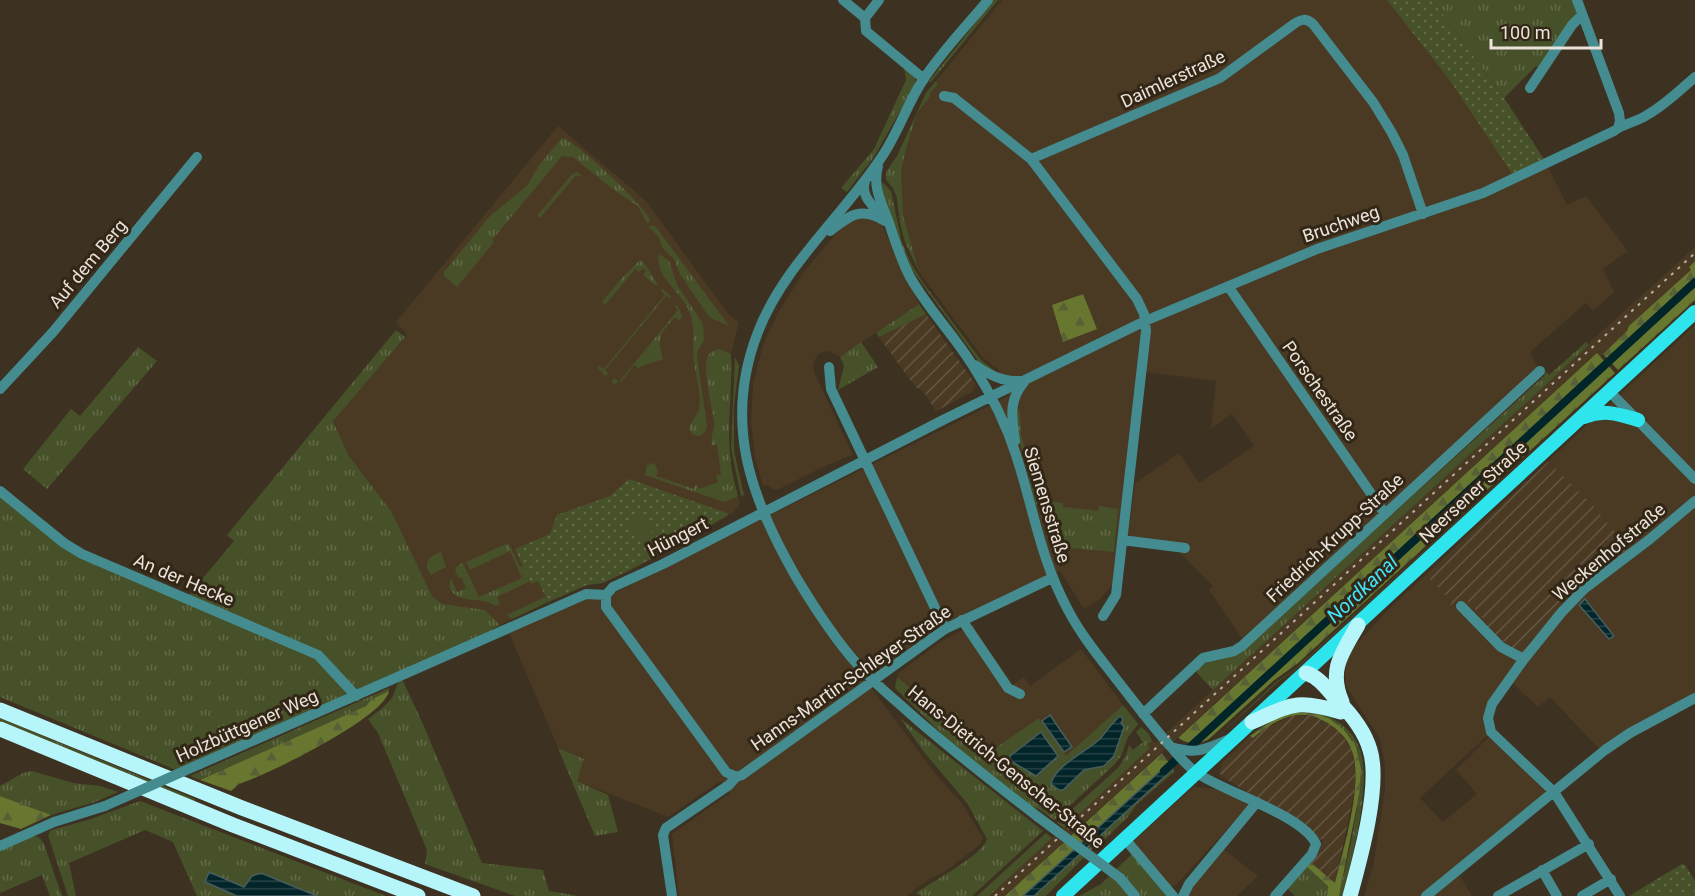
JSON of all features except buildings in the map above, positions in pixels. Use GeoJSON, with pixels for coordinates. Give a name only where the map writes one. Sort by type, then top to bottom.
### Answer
{"type":"FeatureCollection","features":[{"type":"Feature","properties":{"kind":"highway"},"geometry":{"type":"LineString","coordinates":[[1343,710],[1337,688],[1336,672],[1342,653],[1358,625]]}},
{"type":"Feature","properties":{"kind":"highway"},"geometry":{"type":"LineString","coordinates":[[1306,673],[1318,679],[1355,724],[1370,748],[1373,771],[1368,817],[1359,865],[1350,896]]}},
{"type":"Feature","properties":{"kind":"highway"},"geometry":{"type":"LineString","coordinates":[[1252,722],[1285,707],[1302,703],[1343,710]]}},
{"type":"Feature","properties":{"kind":"highway"},"geometry":{"type":"LineString","coordinates":[[0,710],[242,808],[473,896]]}},
{"type":"Feature","properties":{"kind":"highway"},"geometry":{"type":"LineString","coordinates":[[0,729],[232,825],[418,896]]}},
{"type":"Feature","properties":{"kind":"main road","name":"Neersener Straße"},"geometry":{"type":"LineString","coordinates":[[1063,896],[1178,790],[1191,768],[1252,722],[1695,312]]}},
{"type":"Feature","properties":{"kind":"main road"},"geometry":{"type":"LineString","coordinates":[[1577,420],[1600,412],[1617,413],[1638,420]]}},
{"type":"Feature","properties":{"kind":"street"},"geometry":{"type":"LineString","coordinates":[[843,0],[865,18]]}},
{"type":"Feature","properties":{"kind":"street"},"geometry":{"type":"LineString","coordinates":[[879,0],[865,18],[866,31],[924,79]]}},
{"type":"Feature","properties":{"kind":"street","name":"Hans-Dietrich-Genscher-Straße"},"geometry":{"type":"LineString","coordinates":[[988,0],[924,79],[881,158],[787,279],[766,314],[747,367],[742,404],[743,444],[750,477],[762,512],[783,554],[819,614],[857,664],[873,681],[945,744],[1120,879],[1135,896]]}},
{"type":"Feature","properties":{"kind":"street"},"geometry":{"type":"LineString","coordinates":[[1577,0],[1619,113],[1618,128]]}},
{"type":"Feature","properties":{"kind":"street"},"geometry":{"type":"LineString","coordinates":[[1530,88],[1572,25],[1582,15]]}},
{"type":"Feature","properties":{"kind":"street","name":"Daimlerstraße"},"geometry":{"type":"LineString","coordinates":[[1031,159],[1217,80],[1302,19],[1313,24],[1384,118],[1403,155],[1423,214]]}},
{"type":"Feature","properties":{"kind":"street","name":"Bruchweg"},"geometry":{"type":"LineString","coordinates":[[992,397],[1145,321],[1317,249],[1423,214],[1520,178],[1651,113],[1695,77]]}},
{"type":"Feature","properties":{"kind":"street"},"geometry":{"type":"LineString","coordinates":[[944,96],[954,98],[1031,159],[1137,299],[1145,321],[1146,331],[1116,595],[1103,616]]}},
{"type":"Feature","properties":{"kind":"street","name":"Auf dem Berg"},"geometry":{"type":"LineString","coordinates":[[0,389],[53,332],[197,157]]}},
{"type":"Feature","properties":{"kind":"street","name":"Siemensstraße"},"geometry":{"type":"LineString","coordinates":[[881,158],[875,184],[886,219],[910,277],[972,363],[992,397],[1017,456],[1041,548],[1052,578],[1083,635],[1143,714],[1191,768]]}},
{"type":"Feature","properties":{"kind":"street","name":"Siemensstraße"},"geometry":{"type":"LineString","coordinates":[[865,180],[863,187],[866,198],[886,219]]}},
{"type":"Feature","properties":{"kind":"street","name":"Hans-Dietrich-Genscher-Straße"},"geometry":{"type":"LineString","coordinates":[[814,244],[855,214],[870,214],[886,219]]}},
{"type":"Feature","properties":{"kind":"street","name":"Porschestraße"},"geometry":{"type":"LineString","coordinates":[[1228,286],[1385,514]]}},
{"type":"Feature","properties":{"kind":"street"},"geometry":{"type":"LineString","coordinates":[[972,363],[984,372],[1003,380],[1026,380]]}},
{"type":"Feature","properties":{"kind":"street"},"geometry":{"type":"LineString","coordinates":[[828,367],[831,389],[945,628]]}},
{"type":"Feature","properties":{"kind":"street","name":"Friedrich-Krupp-Straße"},"geometry":{"type":"LineString","coordinates":[[1143,714],[1203,658],[1234,651],[1242,646],[1540,371]]}},
{"type":"Feature","properties":{"kind":"street"},"geometry":{"type":"LineString","coordinates":[[1017,456],[1011,414],[1012,404],[1019,388],[1026,380]]}},
{"type":"Feature","properties":{"kind":"street"},"geometry":{"type":"LineString","coordinates":[[1609,391],[1695,479]]}},
{"type":"Feature","properties":{"kind":"street","name":"Hüngert"},"geometry":{"type":"LineString","coordinates":[[505,630],[586,594],[606,595],[613,587],[663,564],[992,397]]}},
{"type":"Feature","properties":{"kind":"street","name":"An der Hecke"},"geometry":{"type":"LineString","coordinates":[[0,491],[64,543],[82,554],[318,655],[356,696]]}},
{"type":"Feature","properties":{"kind":"street","name":"Weckenhofstraße"},"geometry":{"type":"LineString","coordinates":[[1554,792],[1491,732],[1488,721],[1494,700],[1524,659],[1578,594],[1695,501]]}},
{"type":"Feature","properties":{"kind":"street"},"geometry":{"type":"LineString","coordinates":[[1122,540],[1185,548]]}},
{"type":"Feature","properties":{"kind":"street","name":"Hanns-Martin-Schleyer-Straße"},"geometry":{"type":"LineString","coordinates":[[672,896],[663,835],[666,828],[945,628],[1052,578]]}},
{"type":"Feature","properties":{"kind":"street"},"geometry":{"type":"LineString","coordinates":[[606,595],[605,603],[616,620],[726,772],[736,777]]}},
{"type":"Feature","properties":{"kind":"street"},"geometry":{"type":"LineString","coordinates":[[1461,606],[1501,647],[1524,659]]}},
{"type":"Feature","properties":{"kind":"street"},"geometry":{"type":"LineString","coordinates":[[962,620],[1008,688],[1020,694]]}},
{"type":"Feature","properties":{"kind":"street","name":"Holzbüttgener Weg"},"geometry":{"type":"LineString","coordinates":[[0,846],[54,822],[105,806],[505,630]]}},
{"type":"Feature","properties":{"kind":"street"},"geometry":{"type":"LineString","coordinates":[[1426,896],[1614,743],[1695,698]]}},
{"type":"Feature","properties":{"kind":"street"},"geometry":{"type":"LineString","coordinates":[[1171,747],[1188,752],[1198,751],[1235,737]]}},
{"type":"Feature","properties":{"kind":"street"},"geometry":{"type":"LineString","coordinates":[[1191,768],[1217,784],[1257,802],[1310,834],[1316,844],[1312,854],[1275,896]]}},
{"type":"Feature","properties":{"kind":"street"},"geometry":{"type":"LineString","coordinates":[[1554,792],[1620,896]]}},
{"type":"Feature","properties":{"kind":"street"},"geometry":{"type":"LineString","coordinates":[[1183,896],[1189,884],[1257,802]]}},
{"type":"Feature","properties":{"kind":"street"},"geometry":{"type":"LineString","coordinates":[[1125,839],[1173,896]]}},
{"type":"Feature","properties":{"kind":"street"},"geometry":{"type":"LineString","coordinates":[[1498,896],[1589,844]]}},
{"type":"Feature","properties":{"kind":"street"},"geometry":{"type":"LineString","coordinates":[[1542,870],[1557,896]]}},
{"type":"Feature","properties":{"kind":"street"},"geometry":{"type":"LineString","coordinates":[[1582,896],[1611,879]]}},
{"type":"Feature","properties":{"kind":"shaded area"},"geometry":{"type":"Polygon","coordinates":[[[1002,0],[1387,0],[1451,82],[1544,159],[1567,205],[1586,196],[1628,251],[1603,269],[1614,292],[1593,311],[1586,303],[1530,352],[1539,369],[1244,641],[1209,590],[1213,586],[1177,550],[1127,544],[1135,483],[1179,453],[1199,483],[1254,446],[1232,414],[1211,429],[1216,381],[1137,371],[1114,583],[1100,599],[1084,609],[1060,571],[943,626],[866,681],[937,776],[962,803],[983,838],[980,845],[907,896],[679,896],[672,834],[730,793],[720,781],[668,817],[577,781],[584,759],[558,748],[509,633],[587,598],[610,595],[1009,396],[998,369],[983,358],[919,272],[902,216],[901,171],[917,113],[929,98],[931,91],[938,85],[936,81],[1002,0]]]}},
{"type":"Feature","properties":{"kind":"shaded area"},"geometry":{"type":"Polygon","coordinates":[[[558,126],[646,201],[729,315],[739,322],[731,354],[728,432],[730,466],[740,504],[734,512],[630,570],[603,583],[587,585],[548,602],[453,651],[391,511],[349,456],[333,420],[407,335],[396,322],[558,126]]]}},
{"type":"Feature","properties":{"kind":"shaded area"},"geometry":{"type":"Polygon","coordinates":[[[860,217],[882,225],[919,304],[840,357],[828,351],[820,353],[815,359],[813,366],[815,374],[853,455],[779,489],[773,489],[768,485],[763,486],[755,458],[751,423],[753,384],[763,345],[778,313],[803,273],[844,224],[860,217]]]}},
{"type":"Feature","properties":{"kind":"shaded area"},"geometry":{"type":"Polygon","coordinates":[[[1695,247],[1695,261],[1689,267],[1691,270],[1629,326],[1627,331],[1600,357],[1596,354],[1005,896],[989,896],[1150,748],[1148,745],[1152,741],[1155,743],[1695,247]]]}},
{"type":"Feature","properties":{"kind":"shaded area"},"geometry":{"type":"Polygon","coordinates":[[[926,314],[976,385],[972,392],[936,411],[923,391],[910,380],[879,337],[926,314]]]}},
{"type":"Feature","properties":{"kind":"shaded area"},"geometry":{"type":"Polygon","coordinates":[[[1695,325],[1695,697],[1601,751],[1550,697],[1538,707],[1509,680],[1494,700],[1491,732],[1420,798],[1443,822],[1477,794],[1456,770],[1492,734],[1554,792],[1457,871],[1472,896],[1364,896],[1373,867],[1385,789],[1385,764],[1380,739],[1346,686],[1345,664],[1350,652],[1393,605],[1695,325]]]}},
{"type":"Feature","properties":{"kind":"shaded area"},"geometry":{"type":"Polygon","coordinates":[[[1548,462],[1590,502],[1629,549],[1522,654],[1514,653],[1498,636],[1495,638],[1482,623],[1485,620],[1467,601],[1455,612],[1450,605],[1452,602],[1426,575],[1548,462]]]}},
{"type":"Feature","properties":{"kind":"shaded area"},"geometry":{"type":"Polygon","coordinates":[[[975,624],[974,628],[1013,685],[1024,677],[1030,686],[1081,649],[1123,705],[1066,757],[1039,718],[991,751],[975,740],[956,713],[947,718],[897,677],[898,673],[942,641],[975,624]]]}},
{"type":"Feature","properties":{"kind":"shaded area"},"geometry":{"type":"Polygon","coordinates":[[[1313,715],[1341,733],[1352,750],[1356,770],[1355,789],[1335,884],[1309,861],[1323,841],[1219,773],[1222,763],[1250,736],[1253,738],[1265,728],[1292,716],[1313,715]]]}},
{"type":"Feature","properties":{"kind":"shaded area"},"geometry":{"type":"Polygon","coordinates":[[[1193,787],[1216,789],[1248,801],[1248,806],[1177,884],[1171,887],[1133,842],[1193,787]]]}},
{"type":"Feature","properties":{"kind":"shaded area"},"geometry":{"type":"Polygon","coordinates":[[[1222,848],[1258,876],[1237,896],[1186,896],[1222,848]]]}},
{"type":"Feature","properties":{"kind":"green space"},"geometry":{"type":"Polygon","coordinates":[[[994,0],[998,0],[931,82],[929,81],[994,0]]]}},
{"type":"Feature","properties":{"kind":"green space"},"geometry":{"type":"Polygon","coordinates":[[[1387,0],[1432,0],[1504,98],[1544,159],[1513,175],[1451,82],[1387,0]]]}},
{"type":"Feature","properties":{"kind":"green space"},"geometry":{"type":"Polygon","coordinates":[[[1432,0],[1572,0],[1577,12],[1540,69],[1536,66],[1504,98],[1432,0]]]}},
{"type":"Feature","properties":{"kind":"green space"},"geometry":{"type":"Polygon","coordinates":[[[904,66],[915,75],[915,85],[874,157],[847,192],[841,188],[874,149],[906,80],[904,66]]]}},
{"type":"Feature","properties":{"kind":"green space"},"geometry":{"type":"Polygon","coordinates":[[[936,81],[938,85],[931,91],[929,98],[917,113],[901,171],[903,216],[919,272],[905,242],[897,198],[893,188],[886,180],[886,172],[897,156],[926,93],[936,81]]]}},
{"type":"Feature","properties":{"kind":"green space"},"geometry":{"type":"Polygon","coordinates":[[[562,138],[582,151],[609,174],[644,210],[650,219],[649,222],[647,223],[638,206],[573,157],[562,156],[492,240],[494,242],[457,287],[444,276],[444,272],[490,216],[527,186],[540,164],[562,138]]]}},
{"type":"Feature","properties":{"kind":"green space"},"geometry":{"type":"Polygon","coordinates":[[[577,172],[581,175],[579,177],[576,175],[540,218],[537,216],[572,174],[577,172]]]}},
{"type":"Feature","properties":{"kind":"green space"},"geometry":{"type":"Polygon","coordinates":[[[881,181],[891,191],[902,243],[912,265],[981,360],[994,370],[993,373],[979,362],[910,267],[883,201],[881,181]]]}},
{"type":"Feature","properties":{"kind":"green space"},"geometry":{"type":"Polygon","coordinates":[[[648,226],[655,226],[729,326],[709,317],[680,274],[674,259],[662,247],[659,237],[648,226]]]}},
{"type":"Feature","properties":{"kind":"green space"},"geometry":{"type":"Polygon","coordinates":[[[659,254],[669,261],[677,285],[703,324],[704,340],[697,352],[697,358],[707,426],[705,432],[700,436],[693,435],[689,429],[700,404],[694,363],[692,319],[686,305],[661,270],[659,254]]]}},
{"type":"Feature","properties":{"kind":"green space"},"geometry":{"type":"Polygon","coordinates":[[[640,260],[658,285],[643,275],[646,271],[643,268],[639,272],[635,269],[605,305],[602,302],[640,260]]]}},
{"type":"Feature","properties":{"kind":"green space"},"geometry":{"type":"Polygon","coordinates":[[[1695,261],[1695,300],[1618,370],[1603,354],[1627,331],[1629,326],[1691,270],[1689,267],[1695,261]]]}},
{"type":"Feature","properties":{"kind":"green space"},"geometry":{"type":"Polygon","coordinates":[[[663,289],[672,298],[666,296],[605,370],[609,374],[605,376],[598,368],[599,366],[604,369],[665,295],[661,291],[663,289]]]}},
{"type":"Feature","properties":{"kind":"green space"},"geometry":{"type":"Polygon","coordinates":[[[1083,294],[1097,329],[1063,342],[1052,305],[1083,294]]]}},
{"type":"Feature","properties":{"kind":"green space"},"geometry":{"type":"Polygon","coordinates":[[[919,304],[926,314],[879,337],[876,333],[919,304]]]}},
{"type":"Feature","properties":{"kind":"green space"},"geometry":{"type":"Polygon","coordinates":[[[676,305],[682,316],[679,321],[675,317],[661,336],[660,346],[663,359],[641,366],[639,369],[634,365],[619,382],[678,310],[676,305]]]}},
{"type":"Feature","properties":{"kind":"green space"},"geometry":{"type":"Polygon","coordinates":[[[396,330],[405,337],[333,421],[349,456],[391,511],[432,596],[442,604],[485,610],[500,625],[492,629],[493,632],[360,690],[354,689],[325,658],[188,596],[234,541],[227,535],[396,330]]]}},
{"type":"Feature","properties":{"kind":"green space"},"geometry":{"type":"Polygon","coordinates":[[[861,342],[878,367],[838,390],[844,366],[840,357],[861,342]]]}},
{"type":"Feature","properties":{"kind":"green space"},"geometry":{"type":"Polygon","coordinates":[[[1586,342],[1589,345],[1213,690],[1195,671],[1205,663],[1244,650],[1544,376],[1546,371],[1549,375],[1586,342]]]}},
{"type":"Feature","properties":{"kind":"green space"},"geometry":{"type":"Polygon","coordinates":[[[138,347],[157,361],[47,489],[23,469],[71,409],[80,416],[138,347]]]}},
{"type":"Feature","properties":{"kind":"green space"},"geometry":{"type":"Polygon","coordinates":[[[718,349],[731,354],[729,441],[730,459],[738,496],[724,502],[645,475],[647,465],[654,463],[658,471],[656,476],[694,489],[696,484],[699,489],[718,482],[716,475],[721,474],[717,445],[712,445],[714,421],[706,367],[709,354],[718,349]]]}},
{"type":"Feature","properties":{"kind":"green space"},"geometry":{"type":"Polygon","coordinates":[[[1597,353],[1615,373],[1297,664],[1273,681],[1209,739],[1194,743],[1178,738],[1597,353]]]}},
{"type":"Feature","properties":{"kind":"green space"},"geometry":{"type":"Polygon","coordinates":[[[735,357],[739,366],[734,406],[734,451],[744,495],[741,496],[731,448],[735,357]]]}},
{"type":"Feature","properties":{"kind":"green space"},"geometry":{"type":"Polygon","coordinates":[[[1617,374],[1295,670],[1279,681],[1211,743],[1276,682],[1294,670],[1617,374]]]}},
{"type":"Feature","properties":{"kind":"green space"},"geometry":{"type":"Polygon","coordinates":[[[1015,406],[1020,412],[1021,434],[1039,502],[1036,505],[1017,431],[1015,406]]]}},
{"type":"Feature","properties":{"kind":"green space"},"geometry":{"type":"Polygon","coordinates":[[[629,479],[728,515],[630,570],[603,583],[587,585],[548,602],[538,581],[531,584],[515,549],[550,534],[557,515],[610,496],[629,479]]]}},
{"type":"Feature","properties":{"kind":"green space"},"geometry":{"type":"Polygon","coordinates":[[[0,494],[68,550],[318,658],[346,689],[346,694],[176,770],[0,697],[0,494]]]}},
{"type":"Feature","properties":{"kind":"green space"},"geometry":{"type":"Polygon","coordinates":[[[1053,502],[1063,503],[1063,507],[1098,511],[1099,506],[1118,509],[1114,552],[1053,546],[1044,507],[1053,502]]]}},
{"type":"Feature","properties":{"kind":"green space"},"geometry":{"type":"Polygon","coordinates":[[[640,512],[656,526],[643,542],[626,524],[640,512]]]}},
{"type":"Feature","properties":{"kind":"green space"},"geometry":{"type":"Polygon","coordinates":[[[508,543],[520,567],[526,564],[530,580],[528,582],[497,597],[500,604],[496,606],[463,598],[452,592],[449,586],[451,578],[457,592],[466,588],[455,571],[457,566],[463,563],[479,597],[522,578],[510,551],[470,570],[466,562],[508,543]]]}},
{"type":"Feature","properties":{"kind":"green space"},"geometry":{"type":"Polygon","coordinates":[[[441,552],[446,567],[431,575],[427,567],[428,561],[441,552]]]}},
{"type":"Feature","properties":{"kind":"green space"},"geometry":{"type":"Polygon","coordinates":[[[545,597],[548,602],[512,619],[507,615],[545,597]]]}},
{"type":"Feature","properties":{"kind":"green space"},"geometry":{"type":"Polygon","coordinates":[[[897,677],[947,718],[956,712],[975,740],[991,751],[1039,718],[1066,756],[1123,705],[1138,724],[1128,737],[1121,756],[1115,764],[1054,820],[1039,809],[1031,807],[951,743],[895,688],[897,677]]]}},
{"type":"Feature","properties":{"kind":"green space"},"geometry":{"type":"Polygon","coordinates":[[[402,679],[482,863],[543,870],[549,891],[579,896],[515,896],[425,864],[427,850],[378,733],[368,719],[388,703],[402,679]]]}},
{"type":"Feature","properties":{"kind":"green space"},"geometry":{"type":"Polygon","coordinates":[[[389,688],[389,691],[372,699],[366,706],[200,780],[190,776],[389,688]]]}},
{"type":"Feature","properties":{"kind":"green space"},"geometry":{"type":"Polygon","coordinates":[[[389,691],[382,702],[367,716],[347,730],[297,758],[239,784],[231,791],[200,780],[366,706],[372,699],[389,691]]]}},
{"type":"Feature","properties":{"kind":"green space"},"geometry":{"type":"Polygon","coordinates":[[[1315,710],[1335,720],[1356,740],[1363,761],[1364,779],[1360,821],[1342,896],[1339,896],[1351,842],[1360,790],[1361,769],[1345,731],[1315,713],[1292,713],[1315,710]]]}},
{"type":"Feature","properties":{"kind":"green space"},"geometry":{"type":"Polygon","coordinates":[[[1292,713],[1274,720],[1250,736],[1265,724],[1280,716],[1292,713]]]}},
{"type":"Feature","properties":{"kind":"green space"},"geometry":{"type":"Polygon","coordinates":[[[1292,713],[1315,713],[1330,719],[1345,731],[1356,747],[1361,769],[1360,790],[1339,896],[1327,896],[1328,886],[1305,865],[1309,861],[1335,883],[1354,798],[1356,780],[1352,751],[1347,741],[1335,728],[1311,716],[1284,718],[1253,738],[1250,736],[1274,720],[1292,713]]]}},
{"type":"Feature","properties":{"kind":"green space"},"geometry":{"type":"Polygon","coordinates":[[[0,718],[195,799],[194,802],[0,721],[0,718]]]}},
{"type":"Feature","properties":{"kind":"green space"},"geometry":{"type":"Polygon","coordinates":[[[900,718],[1043,831],[972,896],[921,896],[916,893],[967,860],[987,839],[967,803],[924,752],[900,718]]]}},
{"type":"Feature","properties":{"kind":"green space"},"geometry":{"type":"Polygon","coordinates":[[[1141,727],[1152,741],[1148,745],[1150,748],[1064,828],[1057,823],[1119,767],[1129,745],[1133,750],[1143,742],[1136,732],[1141,727]]]}},
{"type":"Feature","properties":{"kind":"green space"},"geometry":{"type":"Polygon","coordinates":[[[558,748],[584,759],[577,781],[608,795],[618,832],[595,836],[558,748]]]}},
{"type":"Feature","properties":{"kind":"green space"},"geometry":{"type":"Polygon","coordinates":[[[1162,753],[1169,763],[1023,896],[1005,896],[1162,753]]]}},
{"type":"Feature","properties":{"kind":"green space"},"geometry":{"type":"Polygon","coordinates":[[[1173,769],[1174,772],[1137,804],[1127,818],[1096,845],[1046,896],[1034,896],[1173,769]]]}},
{"type":"Feature","properties":{"kind":"green space"},"geometry":{"type":"Polygon","coordinates":[[[32,771],[73,783],[100,786],[118,792],[95,802],[51,815],[0,796],[0,786],[23,773],[32,771]]]}},
{"type":"Feature","properties":{"kind":"green space"},"geometry":{"type":"Polygon","coordinates":[[[0,796],[51,815],[21,829],[0,823],[0,796]]]}},
{"type":"Feature","properties":{"kind":"green space"},"geometry":{"type":"Polygon","coordinates":[[[140,801],[386,896],[197,896],[173,842],[145,830],[69,863],[76,896],[68,896],[48,835],[51,830],[88,820],[140,801]]]}},
{"type":"Feature","properties":{"kind":"green space"},"geometry":{"type":"Polygon","coordinates":[[[1046,833],[1052,838],[989,896],[977,896],[1046,833]]]}},
{"type":"Feature","properties":{"kind":"green space"},"geometry":{"type":"Polygon","coordinates":[[[34,836],[39,837],[44,844],[62,896],[50,896],[42,875],[0,893],[0,851],[34,836]]]}},
{"type":"Feature","properties":{"kind":"green space"},"geometry":{"type":"Polygon","coordinates":[[[1133,853],[1169,896],[1079,896],[1101,884],[1133,853]]]}},
{"type":"Feature","properties":{"kind":"green space"},"geometry":{"type":"Polygon","coordinates":[[[1682,864],[1695,881],[1695,896],[1629,896],[1682,864]]]}},
{"type":"Feature","properties":{"kind":"green space"},"geometry":{"type":"Polygon","coordinates":[[[1305,865],[1328,886],[1327,896],[1295,896],[1286,887],[1305,865]]]}},
{"type":"Feature","properties":{"kind":"water"},"geometry":{"type":"Polygon","coordinates":[[[1585,599],[1614,636],[1609,639],[1579,605],[1585,599]]]}},
{"type":"Feature","properties":{"kind":"water"},"geometry":{"type":"Polygon","coordinates":[[[1050,715],[1072,747],[1064,752],[1042,721],[1050,715]]]}},
{"type":"Feature","properties":{"kind":"water"},"geometry":{"type":"Polygon","coordinates":[[[1120,716],[1124,727],[1114,756],[1104,766],[1084,770],[1063,790],[1051,784],[1059,771],[1101,738],[1120,716]]]}},
{"type":"Feature","properties":{"kind":"water"},"geometry":{"type":"Polygon","coordinates":[[[1041,732],[1058,756],[1036,776],[1011,761],[1010,756],[1041,732]]]}},
{"type":"Feature","properties":{"kind":"water"},"geometry":{"type":"Polygon","coordinates":[[[1169,763],[1173,769],[1034,896],[1023,896],[1169,763]]]}},
{"type":"Feature","properties":{"kind":"water"},"geometry":{"type":"Polygon","coordinates":[[[209,872],[244,887],[252,876],[261,873],[317,896],[237,896],[205,882],[209,872]]]}},
{"type":"Feature","properties":{"kind":"waterway","name":"Nordkanal"},"geometry":{"type":"LineString","coordinates":[[1164,771],[1695,282]]}},
{"type":"Feature","properties":{"kind":"railway"},"geometry":{"type":"LineString","coordinates":[[995,896],[1695,253]]}}]}
